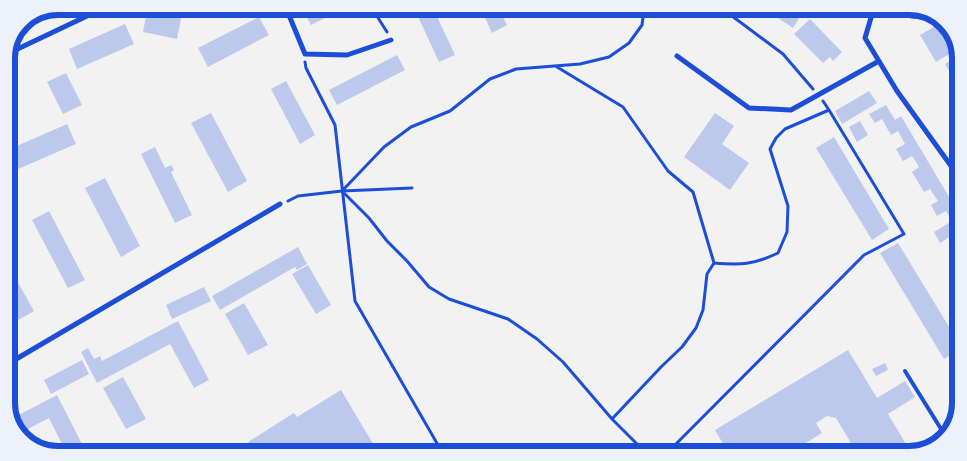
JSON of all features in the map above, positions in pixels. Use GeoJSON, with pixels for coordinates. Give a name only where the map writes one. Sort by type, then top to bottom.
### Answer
{"type":"FeatureCollection","features":[{"type":"Feature","properties":{"kind":"street"},"geometry":{"type":"LineString","coordinates":[[16,50],[87,15]]}},
{"type":"Feature","properties":{"kind":"street"},"geometry":{"type":"LineString","coordinates":[[289,15],[305,54],[347,55],[391,40]]}},
{"type":"Feature","properties":{"kind":"street"},"geometry":{"type":"LineString","coordinates":[[872,15],[866,38],[897,91],[952,167]]}},
{"type":"Feature","properties":{"kind":"street"},"geometry":{"type":"LineString","coordinates":[[677,56],[749,108],[791,110],[879,61]]}},
{"type":"Feature","properties":{"kind":"street"},"geometry":{"type":"LineString","coordinates":[[15,360],[280,204]]}},
{"type":"Feature","properties":{"kind":"lane"},"geometry":{"type":"LineString","coordinates":[[905,371],[942,430]]}},
{"type":"Feature","properties":{"kind":"path"},"geometry":{"type":"LineString","coordinates":[[376,15],[391,40]]}},
{"type":"Feature","properties":{"kind":"path"},"geometry":{"type":"LineString","coordinates":[[342,192],[384,147],[411,127],[450,111],[490,79],[516,69],[580,64],[608,58],[629,43],[642,25],[643,15]]}},
{"type":"Feature","properties":{"kind":"path"},"geometry":{"type":"LineString","coordinates":[[674,446],[864,255],[904,234],[818,95],[782,54],[731,15]]}},
{"type":"Feature","properties":{"kind":"path"},"geometry":{"type":"LineString","coordinates":[[900,15],[924,18]]}},
{"type":"Feature","properties":{"kind":"path"},"geometry":{"type":"LineString","coordinates":[[305,54],[306,68],[335,125],[354,301],[439,446]]}},
{"type":"Feature","properties":{"kind":"path"},"geometry":{"type":"LineString","coordinates":[[556,66],[623,107],[668,171],[693,192],[714,263],[707,274],[703,310],[696,328],[682,347],[612,419]]}},
{"type":"Feature","properties":{"kind":"path"},"geometry":{"type":"LineString","coordinates":[[714,263],[741,264],[764,260],[778,253],[786,232],[788,206],[770,149],[776,138],[785,129],[829,110]]}},
{"type":"Feature","properties":{"kind":"path"},"geometry":{"type":"LineString","coordinates":[[280,204],[298,196],[412,188]]}},
{"type":"Feature","properties":{"kind":"path"},"geometry":{"type":"LineString","coordinates":[[342,192],[369,218],[387,241],[429,287],[449,299],[508,319],[537,338],[563,362],[612,419],[639,446]]}},
{"type":"Feature","properties":{"kind":"building"},"geometry":{"type":"Polygon","coordinates":[[[146,15],[166,15],[181,18],[177,39],[143,32],[146,15]]]}},
{"type":"Feature","properties":{"kind":"building"},"geometry":{"type":"Polygon","coordinates":[[[306,15],[326,15],[327,17],[311,25],[306,15]]]}},
{"type":"Feature","properties":{"kind":"building"},"geometry":{"type":"Polygon","coordinates":[[[417,15],[436,15],[455,55],[439,62],[417,15]]]}},
{"type":"Feature","properties":{"kind":"building"},"geometry":{"type":"Polygon","coordinates":[[[484,15],[502,15],[507,25],[492,33],[484,15]]]}},
{"type":"Feature","properties":{"kind":"building"},"geometry":{"type":"Polygon","coordinates":[[[774,15],[801,15],[793,28],[774,15]]]}},
{"type":"Feature","properties":{"kind":"building"},"geometry":{"type":"Polygon","coordinates":[[[259,17],[269,35],[208,67],[198,48],[259,17]]]}},
{"type":"Feature","properties":{"kind":"building"},"geometry":{"type":"Polygon","coordinates":[[[810,19],[842,52],[833,61],[830,57],[823,63],[794,34],[810,19]]]}},
{"type":"Feature","properties":{"kind":"building"},"geometry":{"type":"Polygon","coordinates":[[[125,24],[134,44],[77,69],[69,49],[125,24]]]}},
{"type":"Feature","properties":{"kind":"building"},"geometry":{"type":"Polygon","coordinates":[[[936,26],[944,33],[950,44],[952,52],[936,62],[920,35],[936,26]]]}},
{"type":"Feature","properties":{"kind":"building"},"geometry":{"type":"Polygon","coordinates":[[[397,55],[405,70],[337,105],[329,90],[397,55]]]}},
{"type":"Feature","properties":{"kind":"building"},"geometry":{"type":"Polygon","coordinates":[[[952,59],[952,75],[945,64],[952,59]]]}},
{"type":"Feature","properties":{"kind":"building"},"geometry":{"type":"Polygon","coordinates":[[[66,73],[82,105],[63,114],[47,82],[66,73]]]}},
{"type":"Feature","properties":{"kind":"building"},"geometry":{"type":"Polygon","coordinates":[[[286,81],[315,135],[300,144],[271,89],[286,81]]]}},
{"type":"Feature","properties":{"kind":"building"},"geometry":{"type":"Polygon","coordinates":[[[869,91],[877,103],[842,124],[835,111],[869,91]]]}},
{"type":"Feature","properties":{"kind":"building"},"geometry":{"type":"Polygon","coordinates":[[[886,105],[895,120],[901,116],[952,202],[952,221],[946,211],[937,216],[931,205],[938,201],[930,189],[924,192],[912,172],[919,167],[912,156],[903,161],[896,149],[905,144],[898,131],[891,135],[882,119],[875,123],[869,114],[886,105]]]}},
{"type":"Feature","properties":{"kind":"building"},"geometry":{"type":"Polygon","coordinates":[[[211,113],[247,181],[228,192],[191,123],[211,113]]]}},
{"type":"Feature","properties":{"kind":"building"},"geometry":{"type":"Polygon","coordinates":[[[715,113],[734,126],[722,144],[749,163],[730,190],[684,157],[715,113]]]}},
{"type":"Feature","properties":{"kind":"building"},"geometry":{"type":"Polygon","coordinates":[[[860,121],[868,135],[857,142],[849,127],[860,121]]]}},
{"type":"Feature","properties":{"kind":"building"},"geometry":{"type":"Polygon","coordinates":[[[67,124],[76,144],[18,169],[15,162],[15,147],[67,124]]]}},
{"type":"Feature","properties":{"kind":"building"},"geometry":{"type":"Polygon","coordinates":[[[834,137],[889,229],[872,240],[816,148],[834,137]]]}},
{"type":"Feature","properties":{"kind":"building"},"geometry":{"type":"Polygon","coordinates":[[[155,147],[165,168],[171,165],[174,170],[171,172],[192,215],[175,223],[141,154],[155,147]]]}},
{"type":"Feature","properties":{"kind":"building"},"geometry":{"type":"Polygon","coordinates":[[[105,178],[140,246],[121,257],[85,188],[105,178]]]}},
{"type":"Feature","properties":{"kind":"building"},"geometry":{"type":"Polygon","coordinates":[[[49,211],[85,280],[68,288],[32,220],[49,211]]]}},
{"type":"Feature","properties":{"kind":"building"},"geometry":{"type":"Polygon","coordinates":[[[952,221],[952,238],[951,236],[940,243],[934,232],[952,221]]]}},
{"type":"Feature","properties":{"kind":"building"},"geometry":{"type":"Polygon","coordinates":[[[898,243],[952,332],[952,354],[944,359],[880,253],[898,243]]]}},
{"type":"Feature","properties":{"kind":"building"},"geometry":{"type":"Polygon","coordinates":[[[298,247],[307,264],[297,270],[295,267],[220,310],[212,296],[298,247]]]}},
{"type":"Feature","properties":{"kind":"building"},"geometry":{"type":"Polygon","coordinates":[[[308,265],[331,305],[316,314],[292,274],[308,265]]]}},
{"type":"Feature","properties":{"kind":"building"},"geometry":{"type":"Polygon","coordinates":[[[15,277],[34,311],[15,322],[15,277]]]}},
{"type":"Feature","properties":{"kind":"building"},"geometry":{"type":"Polygon","coordinates":[[[204,287],[211,301],[172,319],[166,305],[204,287]]]}},
{"type":"Feature","properties":{"kind":"building"},"geometry":{"type":"Polygon","coordinates":[[[244,303],[268,345],[248,355],[225,314],[244,303]]]}},
{"type":"Feature","properties":{"kind":"building"},"geometry":{"type":"Polygon","coordinates":[[[178,321],[209,380],[194,388],[170,344],[97,383],[81,352],[88,348],[94,359],[100,356],[102,361],[178,321]]]}},
{"type":"Feature","properties":{"kind":"building"},"geometry":{"type":"Polygon","coordinates":[[[848,350],[877,398],[905,381],[915,397],[888,414],[907,446],[846,446],[851,443],[836,418],[827,416],[816,423],[822,433],[801,446],[724,446],[715,430],[848,350]]]}},
{"type":"Feature","properties":{"kind":"building"},"geometry":{"type":"Polygon","coordinates":[[[82,360],[89,374],[51,394],[44,380],[82,360]]]}},
{"type":"Feature","properties":{"kind":"building"},"geometry":{"type":"Polygon","coordinates":[[[885,363],[888,370],[876,376],[872,369],[885,363]]]}},
{"type":"Feature","properties":{"kind":"building"},"geometry":{"type":"Polygon","coordinates":[[[123,377],[146,419],[126,429],[103,388],[123,377]]]}},
{"type":"Feature","properties":{"kind":"building"},"geometry":{"type":"Polygon","coordinates":[[[341,390],[374,446],[248,446],[250,445],[248,442],[294,413],[297,417],[341,390]]]}},
{"type":"Feature","properties":{"kind":"building"},"geometry":{"type":"Polygon","coordinates":[[[57,395],[83,446],[63,446],[49,418],[25,430],[17,416],[57,395]]]}}]}
